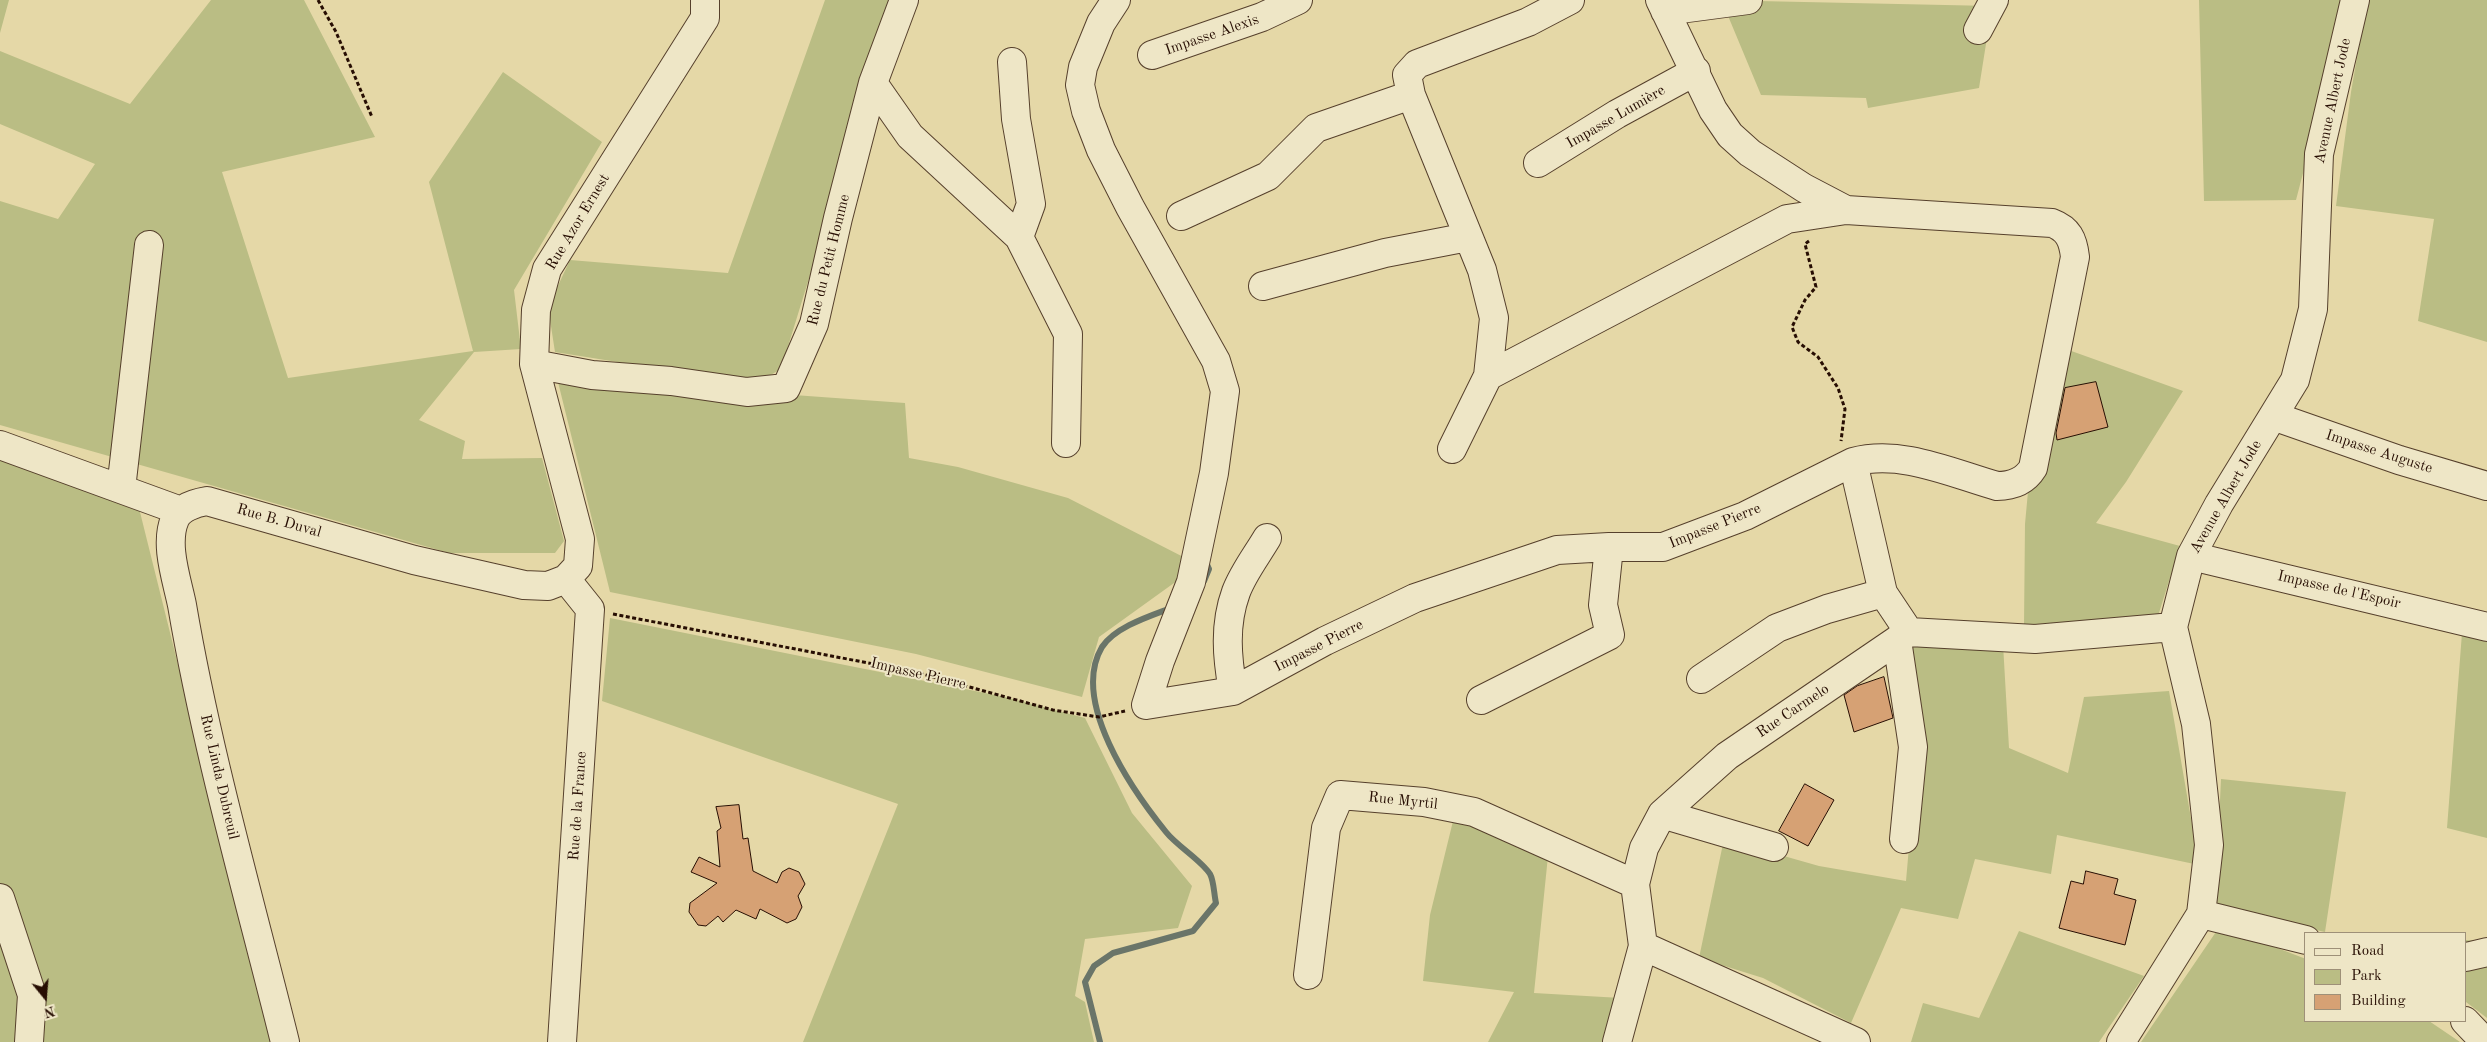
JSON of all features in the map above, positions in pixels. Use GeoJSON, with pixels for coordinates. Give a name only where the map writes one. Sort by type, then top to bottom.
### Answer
{"type":"FeatureCollection","features":[{"type":"Feature","properties":{"kind":"street","name":"Rue Azor Ernest"},"geometry":{"type":"LineString","coordinates":[[566,580],[578,566],[580,539],[534,364],[536,310],[547,269],[705,18],[705,0]]}},
{"type":"Feature","properties":{"kind":"street","name":"Rue du Petit Homme"},"geometry":{"type":"LineString","coordinates":[[534,364],[592,375],[671,381],[747,392],[786,388],[814,324],[838,218],[873,83],[904,0]]}},
{"type":"Feature","properties":{"kind":"street"},"geometry":{"type":"LineString","coordinates":[[1116,0],[1101,23],[1084,67],[1080,85],[1086,110],[1101,150],[1130,207],[1216,361],[1225,391],[1214,473],[1191,582],[1160,661],[1146,705]]}},
{"type":"Feature","properties":{"kind":"street","name":"Impasse Alexis"},"geometry":{"type":"LineString","coordinates":[[1152,55],[1262,18],[1298,0]]}},
{"type":"Feature","properties":{"kind":"street"},"geometry":{"type":"LineString","coordinates":[[1452,449],[1488,376],[1494,318],[1482,270],[1411,95],[1408,75],[1417,64],[1528,22],[1570,0]]}},
{"type":"Feature","properties":{"kind":"street"},"geometry":{"type":"LineString","coordinates":[[1748,0],[1663,6],[1713,110],[1737,141],[1750,153],[1796,183],[1834,212]]}},
{"type":"Feature","properties":{"kind":"street"},"geometry":{"type":"LineString","coordinates":[[1978,30],[1994,0]]}},
{"type":"Feature","properties":{"kind":"street","name":"Avenue Albert Jode"},"geometry":{"type":"LineString","coordinates":[[2121,1042],[2201,914],[2210,845],[2196,724],[2174,627],[2191,556],[2219,504],[2295,380],[2313,309],[2319,154],[2355,0]]}},
{"type":"Feature","properties":{"kind":"street"},"geometry":{"type":"LineString","coordinates":[[1012,62],[1016,119],[1031,204],[1019,237]]}},
{"type":"Feature","properties":{"kind":"street","name":"Impasse Lumière"},"geometry":{"type":"LineString","coordinates":[[1538,163],[1617,114],[1696,72]]}},
{"type":"Feature","properties":{"kind":"street"},"geometry":{"type":"LineString","coordinates":[[873,83],[910,136],[1019,237],[1068,334],[1066,443]]}},
{"type":"Feature","properties":{"kind":"street"},"geometry":{"type":"LineString","coordinates":[[1182,216],[1268,176],[1316,128],[1411,95]]}},
{"type":"Feature","properties":{"kind":"street"},"geometry":{"type":"LineString","coordinates":[[1488,376],[1787,219],[1834,212]]}},
{"type":"Feature","properties":{"kind":"street","name":"Impasse Pierre"},"geometry":{"type":"LineString","coordinates":[[1146,705],[1233,691],[1325,642],[1415,598],[1557,550],[1609,547],[1663,547],[1745,516],[1845,465],[1871,457],[1896,457],[1997,486],[2008,486],[2028,476],[2033,468],[2075,257],[2070,235],[2062,227],[2052,222],[1834,212]]}},
{"type":"Feature","properties":{"kind":"street"},"geometry":{"type":"LineString","coordinates":[[1263,286],[1385,253],[1468,237]]}},
{"type":"Feature","properties":{"kind":"street"},"geometry":{"type":"LineString","coordinates":[[121,489],[149,245]]}},
{"type":"Feature","properties":{"kind":"street","name":"Impasse Auguste"},"geometry":{"type":"LineString","coordinates":[[2272,416],[2399,460],[2487,486]]}},
{"type":"Feature","properties":{"kind":"street"},"geometry":{"type":"LineString","coordinates":[[0,445],[181,511]]}},
{"type":"Feature","properties":{"kind":"street"},"geometry":{"type":"LineString","coordinates":[[1845,465],[1883,593],[1903,636],[1913,747],[1904,839]]}},
{"type":"Feature","properties":{"kind":"street","name":"Rue B. Duval"},"geometry":{"type":"LineString","coordinates":[[181,511],[196,502],[206,501],[414,560],[515,583],[548,586],[566,580]]}},
{"type":"Feature","properties":{"kind":"street","name":"Rue Linda Dubreuil"},"geometry":{"type":"LineString","coordinates":[[181,511],[175,519],[171,544],[189,646],[223,795],[285,1042]]}},
{"type":"Feature","properties":{"kind":"street"},"geometry":{"type":"LineString","coordinates":[[1233,691],[1226,638],[1232,608],[1236,592],[1267,538]]}},
{"type":"Feature","properties":{"kind":"street"},"geometry":{"type":"LineString","coordinates":[[1481,700],[1610,635],[1603,605],[1609,547]]}},
{"type":"Feature","properties":{"kind":"street","name":"Impasse de l'Espoir"},"geometry":{"type":"LineString","coordinates":[[2191,556],[2487,627]]}},
{"type":"Feature","properties":{"kind":"street"},"geometry":{"type":"LineString","coordinates":[[566,580],[590,609]]}},
{"type":"Feature","properties":{"kind":"street"},"geometry":{"type":"LineString","coordinates":[[1701,678],[1777,628],[1827,609],[1883,593]]}},
{"type":"Feature","properties":{"kind":"street","name":"Rue de la France"},"geometry":{"type":"LineString","coordinates":[[562,1042],[590,609]]}},
{"type":"Feature","properties":{"kind":"street"},"geometry":{"type":"LineString","coordinates":[[1903,636],[2035,639],[2174,627]]}},
{"type":"Feature","properties":{"kind":"street","name":"Rue Carmelo"},"geometry":{"type":"LineString","coordinates":[[1617,1042],[1643,946],[1634,884],[1644,848],[1662,814],[1727,756],[1903,636]]}},
{"type":"Feature","properties":{"kind":"street","name":"Rue Myrtil"},"geometry":{"type":"LineString","coordinates":[[1308,975],[1326,828],[1340,795],[1424,802],[1474,812],[1634,884]]}},
{"type":"Feature","properties":{"kind":"street"},"geometry":{"type":"LineString","coordinates":[[1662,814],[1774,847]]}},
{"type":"Feature","properties":{"kind":"street"},"geometry":{"type":"LineString","coordinates":[[0,898],[32,995],[29,1042]]}},
{"type":"Feature","properties":{"kind":"street"},"geometry":{"type":"LineString","coordinates":[[2201,914],[2304,940]]}},
{"type":"Feature","properties":{"kind":"street"},"geometry":{"type":"LineString","coordinates":[[1643,946],[1851,1041]]}},
{"type":"Feature","properties":{"kind":"street"},"geometry":{"type":"LineString","coordinates":[[2467,957],[2487,952]]}},
{"type":"Feature","properties":{"kind":"street"},"geometry":{"type":"LineString","coordinates":[[2466,1022],[2485,1042]]}},
{"type":"Feature","properties":{"kind":"path"},"geometry":{"type":"LineString","coordinates":[[318,0],[336,32],[372,117]]}},
{"type":"Feature","properties":{"kind":"path"},"geometry":{"type":"LineString","coordinates":[[1834,212],[1805,244],[1816,287],[1805,300],[1792,327],[1798,342],[1818,357],[1838,388],[1845,409],[1845,465]]}},
{"type":"Feature","properties":{"kind":"path","name":"Impasse Pierre"},"geometry":{"type":"LineString","coordinates":[[590,609],[915,672],[1054,710],[1098,717],[1146,705]]}},
{"type":"Feature","properties":{"kind":"green space"},"geometry":{"type":"Polygon","coordinates":[[[0,0],[9,0],[0,33],[0,0]]]}},
{"type":"Feature","properties":{"kind":"green space"},"geometry":{"type":"Polygon","coordinates":[[[211,0],[304,0],[375,137],[222,172],[288,378],[473,351],[429,182],[503,72],[602,142],[514,290],[521,349],[474,352],[419,420],[465,441],[462,459],[542,458],[564,541],[555,553],[449,553],[0,425],[0,201],[58,219],[95,164],[0,124],[0,51],[130,104],[211,0]]]}},
{"type":"Feature","properties":{"kind":"green space"},"geometry":{"type":"Polygon","coordinates":[[[825,0],[895,0],[781,369],[755,384],[555,352],[548,307],[570,260],[728,273],[825,0]]]}},
{"type":"Feature","properties":{"kind":"green space"},"geometry":{"type":"Polygon","coordinates":[[[2199,0],[2345,0],[2337,43],[2296,200],[2204,201],[2199,0]]]}},
{"type":"Feature","properties":{"kind":"green space"},"geometry":{"type":"Polygon","coordinates":[[[2367,0],[2487,0],[2487,342],[2418,321],[2434,219],[2336,206],[2351,92],[2367,0]]]}},
{"type":"Feature","properties":{"kind":"green space"},"geometry":{"type":"Polygon","coordinates":[[[1757,1],[1992,6],[1979,88],[1868,108],[1866,98],[1761,95],[1726,11],[1757,1]]]}},
{"type":"Feature","properties":{"kind":"green space"},"geometry":{"type":"Polygon","coordinates":[[[2049,343],[2183,391],[2126,482],[2096,523],[2180,546],[2158,616],[2024,625],[2025,524],[2036,405],[2049,343]]]}},
{"type":"Feature","properties":{"kind":"green space"},"geometry":{"type":"Polygon","coordinates":[[[557,378],[905,403],[909,458],[958,467],[1068,498],[1199,565],[1099,637],[1082,697],[916,654],[610,592],[557,378]]]}},
{"type":"Feature","properties":{"kind":"green space"},"geometry":{"type":"Polygon","coordinates":[[[0,448],[134,488],[272,1042],[0,1042],[0,448]]]}},
{"type":"Feature","properties":{"kind":"green space"},"geometry":{"type":"Polygon","coordinates":[[[610,618],[1005,697],[1085,718],[1132,813],[1192,886],[1178,928],[1085,939],[1075,996],[1085,1002],[1094,1042],[803,1042],[898,804],[602,701],[610,618]]]}},
{"type":"Feature","properties":{"kind":"green space"},"geometry":{"type":"Polygon","coordinates":[[[2462,633],[2487,640],[2487,838],[2447,828],[2462,633]]]}},
{"type":"Feature","properties":{"kind":"green space"},"geometry":{"type":"Polygon","coordinates":[[[1907,640],[2003,644],[2009,748],[2068,773],[2084,697],[2169,691],[2199,865],[2057,835],[2051,874],[1975,859],[1958,919],[1901,908],[1851,1023],[1763,978],[1699,958],[1724,839],[1819,866],[1906,881],[1918,744],[1907,640]]]}},
{"type":"Feature","properties":{"kind":"green space"},"geometry":{"type":"Polygon","coordinates":[[[2221,779],[2346,792],[2325,932],[2215,908],[2221,779]]]}},
{"type":"Feature","properties":{"kind":"green space"},"geometry":{"type":"Polygon","coordinates":[[[1454,817],[1548,856],[1534,993],[1621,998],[1610,1042],[1488,1042],[1514,992],[1423,981],[1430,915],[1454,817]]]}},
{"type":"Feature","properties":{"kind":"green space"},"geometry":{"type":"Polygon","coordinates":[[[2220,926],[2304,958],[2304,1022],[2430,1022],[2460,1042],[2141,1042],[2220,926]]]}},
{"type":"Feature","properties":{"kind":"green space"},"geometry":{"type":"Polygon","coordinates":[[[2019,931],[2144,976],[2099,1042],[1911,1042],[1923,1003],[1979,1018],[2019,931]]]}},
{"type":"Feature","properties":{"kind":"green space"},"geometry":{"type":"Polygon","coordinates":[[[2467,940],[2487,942],[2487,1018],[2467,1003],[2467,940]]]}},
{"type":"Feature","properties":{"kind":"building"},"geometry":{"type":"Polygon","coordinates":[[[2096,382],[2108,427],[2057,440],[2056,433],[2065,388],[2096,382]]]}},
{"type":"Feature","properties":{"kind":"building"},"geometry":{"type":"Polygon","coordinates":[[[1884,677],[1893,718],[1854,732],[1844,695],[1857,686],[1884,677]]]}},
{"type":"Feature","properties":{"kind":"building"},"geometry":{"type":"Polygon","coordinates":[[[1805,784],[1834,800],[1808,846],[1779,831],[1805,784]]]}},
{"type":"Feature","properties":{"kind":"building"},"geometry":{"type":"Polygon","coordinates":[[[739,805],[743,839],[748,838],[753,871],[777,883],[782,872],[789,868],[799,872],[805,884],[798,896],[802,907],[796,919],[787,923],[760,909],[756,919],[736,910],[723,922],[718,916],[706,926],[698,925],[689,912],[690,903],[717,883],[691,872],[699,857],[720,867],[717,831],[721,828],[716,807],[739,805]]]}},
{"type":"Feature","properties":{"kind":"building"},"geometry":{"type":"Polygon","coordinates":[[[2086,871],[2118,879],[2114,894],[2136,900],[2125,945],[2059,928],[2071,881],[2083,884],[2086,871]]]}},
{"type":"Feature","properties":{"kind":"waterway"},"geometry":{"type":"LineString","coordinates":[[1204,581],[1209,569],[1205,560]]}},
{"type":"Feature","properties":{"kind":"waterway"},"geometry":{"type":"LineString","coordinates":[[1100,1042],[1085,982],[1094,966],[1113,953],[1193,931],[1216,903],[1210,874],[1166,832],[1122,769],[1109,744],[1099,718],[1094,693],[1094,669],[1102,647],[1108,640],[1124,628],[1171,608]]}}]}
